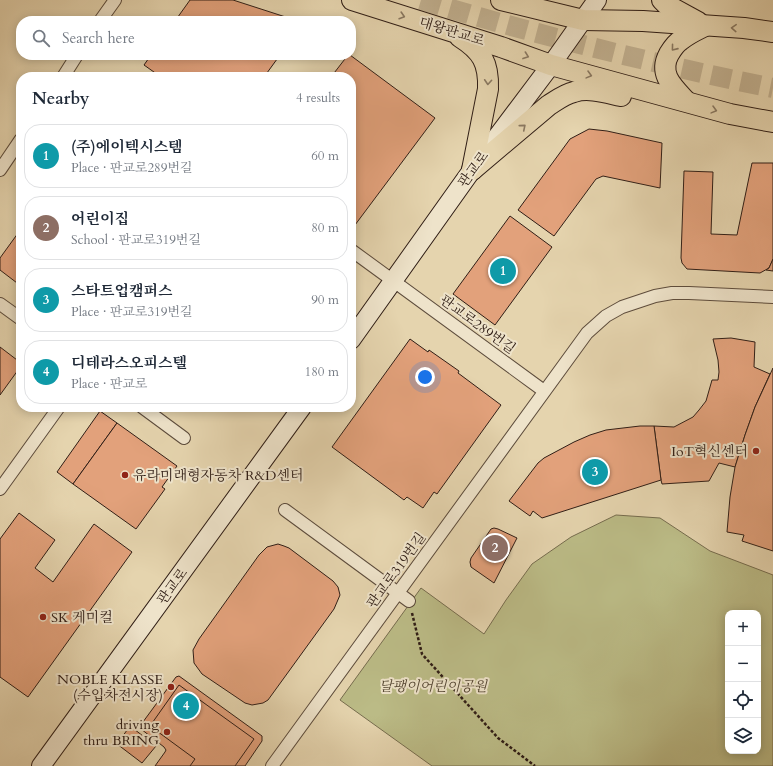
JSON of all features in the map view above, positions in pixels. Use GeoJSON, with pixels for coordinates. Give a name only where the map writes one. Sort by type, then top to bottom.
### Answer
{"type":"FeatureCollection","features":[{"type":"Feature","properties":{"kind":"main road","name":"대왕판교로"},"geometry":{"type":"LineString","coordinates":[[352,0],[452,31],[551,65],[730,114],[773,122]]}},
{"type":"Feature","properties":{"kind":"main road"},"geometry":{"type":"LineString","coordinates":[[501,0],[583,20],[643,21],[744,28],[773,32]]}},
{"type":"Feature","properties":{"kind":"main road","name":"판교로"},"geometry":{"type":"LineString","coordinates":[[356,333],[472,170],[551,65],[597,0]]}},
{"type":"Feature","properties":{"kind":"main road"},"geometry":{"type":"LineString","coordinates":[[662,0],[672,8],[705,26]]}},
{"type":"Feature","properties":{"kind":"main road"},"geometry":{"type":"LineString","coordinates":[[686,101],[670,83],[664,70],[666,60],[671,50],[680,40],[705,26]]}},
{"type":"Feature","properties":{"kind":"main road"},"geometry":{"type":"LineString","coordinates":[[452,31],[473,45],[486,66],[489,75],[488,89],[472,170]]}},
{"type":"Feature","properties":{"kind":"main road"},"geometry":{"type":"LineString","coordinates":[[472,170],[549,105],[560,97],[575,91],[604,92],[658,104],[686,101]]}},
{"type":"Feature","properties":{"kind":"main road","name":"판교로"},"geometry":{"type":"LineString","coordinates":[[41,766],[298,412]]}},
{"type":"Feature","properties":{"kind":"street"},"geometry":{"type":"LineString","coordinates":[[104,16],[115,0]]}},
{"type":"Feature","properties":{"kind":"street"},"geometry":{"type":"LineString","coordinates":[[66,72],[75,60]]}},
{"type":"Feature","properties":{"kind":"street"},"geometry":{"type":"LineString","coordinates":[[0,170],[16,146]]}},
{"type":"Feature","properties":{"kind":"street","name":"판교로289번길"},"geometry":{"type":"LineString","coordinates":[[356,254],[544,391]]}},
{"type":"Feature","properties":{"kind":"street","name":"판교로319번길"},"geometry":{"type":"LineString","coordinates":[[272,766],[587,333],[606,316],[622,307],[655,296],[672,293],[773,297]]}},
{"type":"Feature","properties":{"kind":"street"},"geometry":{"type":"LineString","coordinates":[[0,304],[16,315]]}},
{"type":"Feature","properties":{"kind":"street"},"geometry":{"type":"LineString","coordinates":[[0,488],[55,412]]}},
{"type":"Feature","properties":{"kind":"street"},"geometry":{"type":"LineString","coordinates":[[149,412],[184,438]]}},
{"type":"Feature","properties":{"kind":"street"},"geometry":{"type":"LineString","coordinates":[[285,510],[409,601]]}},
{"type":"Feature","properties":{"kind":"path"},"geometry":{"type":"LineString","coordinates":[[409,601],[422,654],[498,738],[535,766]]}},
{"type":"Feature","properties":{"kind":"green space","name":"달팽이어린이공원"},"geometry":{"type":"Polygon","coordinates":[[[616,515],[660,518],[710,551],[773,575],[773,766],[432,766],[340,700],[421,588],[484,634],[532,564],[571,537],[616,515]]]}},
{"type":"Feature","properties":{"kind":"building"},"geometry":{"type":"Polygon","coordinates":[[[190,0],[233,0],[283,16],[179,16],[190,0]]]}},
{"type":"Feature","properties":{"kind":"building"},"geometry":{"type":"Polygon","coordinates":[[[356,59],[435,118],[356,224],[356,72],[335,72],[344,60],[356,59]]]}},
{"type":"Feature","properties":{"kind":"building"},"geometry":{"type":"Polygon","coordinates":[[[148,60],[276,60],[268,72],[154,72],[144,65],[148,60]]]}},
{"type":"Feature","properties":{"kind":"building"},"geometry":{"type":"Polygon","coordinates":[[[589,129],[607,131],[662,143],[660,188],[603,176],[596,179],[554,236],[518,210],[570,139],[589,129]]]}},
{"type":"Feature","properties":{"kind":"building"},"geometry":{"type":"Polygon","coordinates":[[[752,163],[773,163],[773,259],[769,268],[760,273],[687,269],[682,263],[681,258],[684,171],[713,172],[711,234],[737,235],[752,163]]]}},
{"type":"Feature","properties":{"kind":"building"},"geometry":{"type":"Polygon","coordinates":[[[510,216],[552,247],[495,325],[453,294],[510,216]]]}},
{"type":"Feature","properties":{"kind":"building"},"geometry":{"type":"Polygon","coordinates":[[[16,236],[16,282],[0,270],[0,258],[16,236]]]}},
{"type":"Feature","properties":{"kind":"building"},"geometry":{"type":"Polygon","coordinates":[[[773,259],[773,271],[766,270],[769,268],[773,259]]]}},
{"type":"Feature","properties":{"kind":"building"},"geometry":{"type":"Polygon","coordinates":[[[731,338],[755,342],[754,367],[770,374],[755,407],[735,467],[719,463],[709,481],[662,484],[654,426],[674,427],[693,417],[706,401],[712,380],[718,380],[718,360],[713,339],[731,338]]]}},
{"type":"Feature","properties":{"kind":"building"},"geometry":{"type":"Polygon","coordinates":[[[410,339],[459,371],[458,373],[501,405],[437,494],[434,492],[423,508],[407,497],[404,500],[332,447],[410,339]]]}},
{"type":"Feature","properties":{"kind":"building"},"geometry":{"type":"Polygon","coordinates":[[[0,347],[16,359],[16,373],[0,395],[0,347]]]}},
{"type":"Feature","properties":{"kind":"building","name":"IoT혁신센터"},"geometry":{"type":"Polygon","coordinates":[[[773,368],[773,551],[742,541],[744,535],[727,532],[730,497],[735,467],[755,407],[773,368]]]}},
{"type":"Feature","properties":{"kind":"building"},"geometry":{"type":"Polygon","coordinates":[[[99,412],[117,423],[73,484],[57,472],[99,412]]]}},
{"type":"Feature","properties":{"kind":"building","name":"유라미래형자동차 R&D센터"},"geometry":{"type":"Polygon","coordinates":[[[117,423],[177,466],[162,487],[165,489],[136,529],[73,484],[117,423]]]}},
{"type":"Feature","properties":{"kind":"building"},"geometry":{"type":"Polygon","coordinates":[[[654,426],[661,480],[542,518],[533,511],[530,516],[509,501],[538,463],[544,458],[590,435],[606,430],[654,426]]]}},
{"type":"Feature","properties":{"kind":"building","name":"SK 케미컬"},"geometry":{"type":"Polygon","coordinates":[[[19,513],[55,540],[35,568],[53,582],[94,524],[132,552],[28,697],[0,677],[0,539],[19,513]]]}},
{"type":"Feature","properties":{"kind":"building"},"geometry":{"type":"Polygon","coordinates":[[[494,528],[517,538],[494,583],[471,567],[470,562],[471,558],[491,529],[494,528]]]}},
{"type":"Feature","properties":{"kind":"building"},"geometry":{"type":"Polygon","coordinates":[[[278,544],[289,548],[333,581],[338,587],[340,595],[334,609],[268,700],[263,703],[252,705],[245,703],[202,674],[194,663],[193,650],[199,639],[259,555],[267,547],[278,544]]]}},
{"type":"Feature","properties":{"kind":"building"},"geometry":{"type":"Polygon","coordinates":[[[179,676],[262,736],[262,741],[245,766],[155,766],[166,750],[141,729],[140,726],[176,677],[179,676]]]}},
{"type":"Feature","properties":{"kind":"building"},"geometry":{"type":"Polygon","coordinates":[[[179,685],[254,739],[235,766],[190,766],[195,759],[150,726],[179,685]]]}},
{"type":"Feature","properties":{"kind":"building"},"geometry":{"type":"Polygon","coordinates":[[[130,726],[156,746],[142,763],[117,744],[130,726]]]}},
{"type":"Feature","properties":{"kind":"tunnel"},"geometry":{"type":"LineString","coordinates":[[421,0],[596,48],[773,88]]}},
{"type":"Feature","properties":{"kind":"place","name":"(주)에이텍시스템"},"geometry":{"type":"Point","coordinates":[503,271]}},
{"type":"Feature","properties":{"kind":"place","name":"IoT혁신센터"},"geometry":{"type":"Point","coordinates":[756,451]}},
{"type":"Feature","properties":{"kind":"place","name":"스타트업캠퍼스"},"geometry":{"type":"Point","coordinates":[595,472]}},
{"type":"Feature","properties":{"kind":"place","name":"유라미래형자동차 R&D센터"},"geometry":{"type":"Point","coordinates":[125,475]}},
{"type":"Feature","properties":{"kind":"place","name":"어린이집"},"geometry":{"type":"Point","coordinates":[495,548]}},
{"type":"Feature","properties":{"kind":"place","name":"SK 케미컬"},"geometry":{"type":"Point","coordinates":[43,617]}},
{"type":"Feature","properties":{"kind":"place","name":"NOBLE KLASSE (수입차전시장)"},"geometry":{"type":"Point","coordinates":[171,687]}},
{"type":"Feature","properties":{"kind":"place","name":"디테라스오피스텔"},"geometry":{"type":"Point","coordinates":[186,706]}},
{"type":"Feature","properties":{"kind":"place","name":"driving thru BRING"},"geometry":{"type":"Point","coordinates":[167,732]}}]}
